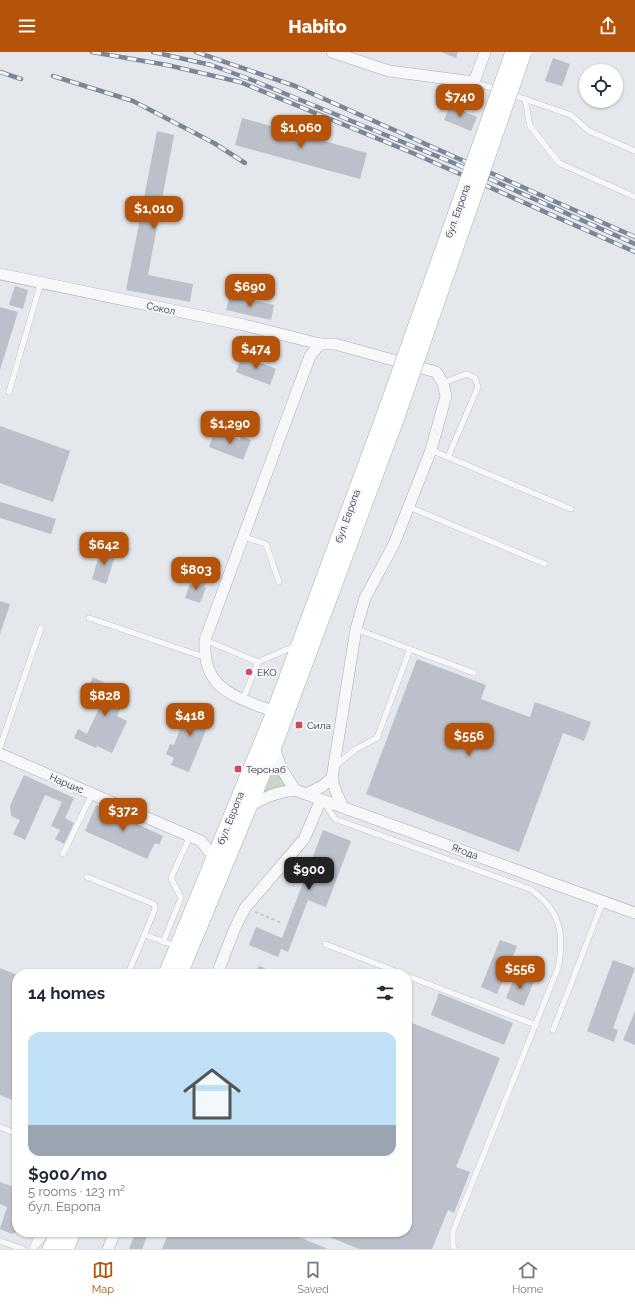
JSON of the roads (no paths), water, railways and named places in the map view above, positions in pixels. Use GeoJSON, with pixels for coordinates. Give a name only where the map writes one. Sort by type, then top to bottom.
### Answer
{"type":"FeatureCollection","features":[{"type":"Feature","properties":{"kind":"main road","name":"бул. Европа"},"geometry":{"type":"LineString","coordinates":[[182,969],[274,747],[390,417],[513,52]]}},
{"type":"Feature","properties":{"kind":"main road","name":"бул. Европа"},"geometry":{"type":"LineString","coordinates":[[168,969],[274,712],[299,645],[390,417],[524,52]]}},
{"type":"Feature","properties":{"kind":"main road"},"geometry":{"type":"LineString","coordinates":[[50,1249],[56,1237]]}},
{"type":"Feature","properties":{"kind":"main road"},"geometry":{"type":"LineString","coordinates":[[66,1249],[72,1237]]}},
{"type":"Feature","properties":{"kind":"street"},"geometry":{"type":"LineString","coordinates":[[332,52],[389,71],[474,82],[485,52]]}},
{"type":"Feature","properties":{"kind":"street","name":"Сокол"},"geometry":{"type":"LineString","coordinates":[[0,275],[41,282],[244,325],[320,344],[335,344],[436,372],[444,383]]}},
{"type":"Feature","properties":{"kind":"street"},"geometry":{"type":"LineString","coordinates":[[274,712],[222,688],[210,675],[204,657],[206,640],[310,356],[320,344]]}},
{"type":"Feature","properties":{"kind":"street"},"geometry":{"type":"LineString","coordinates":[[343,807],[336,792],[333,773],[356,629],[366,598],[394,544],[431,450],[446,396],[444,383]]}},
{"type":"Feature","properties":{"kind":"street"},"geometry":{"type":"LineString","coordinates":[[250,806],[266,797],[281,792],[294,790],[281,768],[274,747]]}},
{"type":"Feature","properties":{"kind":"street","name":"Нарцис"},"geometry":{"type":"LineString","coordinates":[[0,754],[195,838]]}},
{"type":"Feature","properties":{"kind":"street"},"geometry":{"type":"LineString","coordinates":[[306,794],[321,787],[333,773]]}},
{"type":"Feature","properties":{"kind":"street","name":"Ягода"},"geometry":{"type":"LineString","coordinates":[[294,790],[635,913]]}},
{"type":"Feature","properties":{"kind":"street"},"geometry":{"type":"LineString","coordinates":[[219,969],[235,928],[245,908],[304,839],[321,800]]}},
{"type":"Feature","properties":{"kind":"street"},"geometry":{"type":"LineString","coordinates":[[195,838],[213,840],[223,836]]}},
{"type":"Feature","properties":{"kind":"street"},"geometry":{"type":"LineString","coordinates":[[195,838],[209,850],[213,860]]}},
{"type":"Feature","properties":{"kind":"street"},"geometry":{"type":"LineString","coordinates":[[108,1249],[113,1237]]}},
{"type":"Feature","properties":{"kind":"lane"},"geometry":{"type":"LineString","coordinates":[[474,82],[571,115],[589,131],[635,151]]}},
{"type":"Feature","properties":{"kind":"lane"},"geometry":{"type":"LineString","coordinates":[[525,99],[530,126],[559,163],[635,197]]}},
{"type":"Feature","properties":{"kind":"lane"},"geometry":{"type":"LineString","coordinates":[[9,392],[41,282]]}},
{"type":"Feature","properties":{"kind":"lane"},"geometry":{"type":"LineString","coordinates":[[444,383],[466,374],[475,378],[478,387],[448,457]]}},
{"type":"Feature","properties":{"kind":"lane"},"geometry":{"type":"LineString","coordinates":[[431,450],[571,510]]}},
{"type":"Feature","properties":{"kind":"lane"},"geometry":{"type":"LineString","coordinates":[[409,507],[545,564]]}},
{"type":"Feature","properties":{"kind":"lane"},"geometry":{"type":"LineString","coordinates":[[244,537],[266,544],[280,582]]}},
{"type":"Feature","properties":{"kind":"lane"},"geometry":{"type":"LineString","coordinates":[[89,618],[204,657]]}},
{"type":"Feature","properties":{"kind":"lane"},"geometry":{"type":"LineString","coordinates":[[0,747],[41,628]]}},
{"type":"Feature","properties":{"kind":"lane"},"geometry":{"type":"LineString","coordinates":[[356,629],[474,673]]}},
{"type":"Feature","properties":{"kind":"lane"},"geometry":{"type":"LineString","coordinates":[[206,640],[258,662]]}},
{"type":"Feature","properties":{"kind":"lane"},"geometry":{"type":"LineString","coordinates":[[243,699],[258,662],[299,645]]}},
{"type":"Feature","properties":{"kind":"lane"},"geometry":{"type":"LineString","coordinates":[[333,773],[356,749],[377,738],[410,649]]}},
{"type":"Feature","properties":{"kind":"lane"},"geometry":{"type":"LineString","coordinates":[[63,854],[92,794]]}},
{"type":"Feature","properties":{"kind":"lane"},"geometry":{"type":"LineString","coordinates":[[321,800],[335,820],[530,889],[545,899],[559,923],[561,953],[558,968],[453,1230],[452,1246],[455,1249]]}},
{"type":"Feature","properties":{"kind":"lane"},"geometry":{"type":"LineString","coordinates":[[163,942],[181,898],[171,878],[195,838]]}},
{"type":"Feature","properties":{"kind":"lane"},"geometry":{"type":"LineString","coordinates":[[87,877],[154,904],[156,909],[130,969]]}},
{"type":"Feature","properties":{"kind":"lane"},"geometry":{"type":"LineString","coordinates":[[553,1030],[603,901]]}},
{"type":"Feature","properties":{"kind":"lane"},"geometry":{"type":"LineString","coordinates":[[145,935],[178,947]]}},
{"type":"Feature","properties":{"kind":"lane"},"geometry":{"type":"LineString","coordinates":[[325,944],[390,969]]}},
{"type":"Feature","properties":{"kind":"lane"},"geometry":{"type":"LineString","coordinates":[[412,978],[536,1024]]}},
{"type":"Feature","properties":{"kind":"lane"},"geometry":{"type":"LineString","coordinates":[[0,1127],[12,1132]]}},
{"type":"Feature","properties":{"kind":"lane"},"geometry":{"type":"LineString","coordinates":[[33,1249],[37,1237]]}},
{"type":"Feature","properties":{"kind":"lane"},"geometry":{"type":"LineString","coordinates":[[33,1249],[44,1237]]}},
{"type":"Feature","properties":{"kind":"lane"},"geometry":{"type":"LineString","coordinates":[[0,1240],[23,1249]]}},
{"type":"Feature","properties":{"kind":"railway"},"geometry":{"type":"LineString","coordinates":[[92,52],[167,65],[240,82],[415,154],[635,252]]}},
{"type":"Feature","properties":{"kind":"railway"},"geometry":{"type":"LineString","coordinates":[[153,52],[211,65],[252,80],[456,164],[635,244]]}},
{"type":"Feature","properties":{"kind":"railway"},"geometry":{"type":"LineString","coordinates":[[196,52],[295,86],[635,237]]}},
{"type":"Feature","properties":{"kind":"railway"},"geometry":{"type":"LineString","coordinates":[[0,72],[21,79]]}},
{"type":"Feature","properties":{"kind":"railway"},"geometry":{"type":"LineString","coordinates":[[53,76],[133,101],[214,143],[245,163]]}},
{"type":"Feature","properties":{"kind":"place","name":"EKO"},"geometry":{"type":"Point","coordinates":[249,672]}},
{"type":"Feature","properties":{"kind":"place","name":"Сила"},"geometry":{"type":"Point","coordinates":[299,725]}},
{"type":"Feature","properties":{"kind":"place","name":"Терснаб"},"geometry":{"type":"Point","coordinates":[238,769]}}]}
